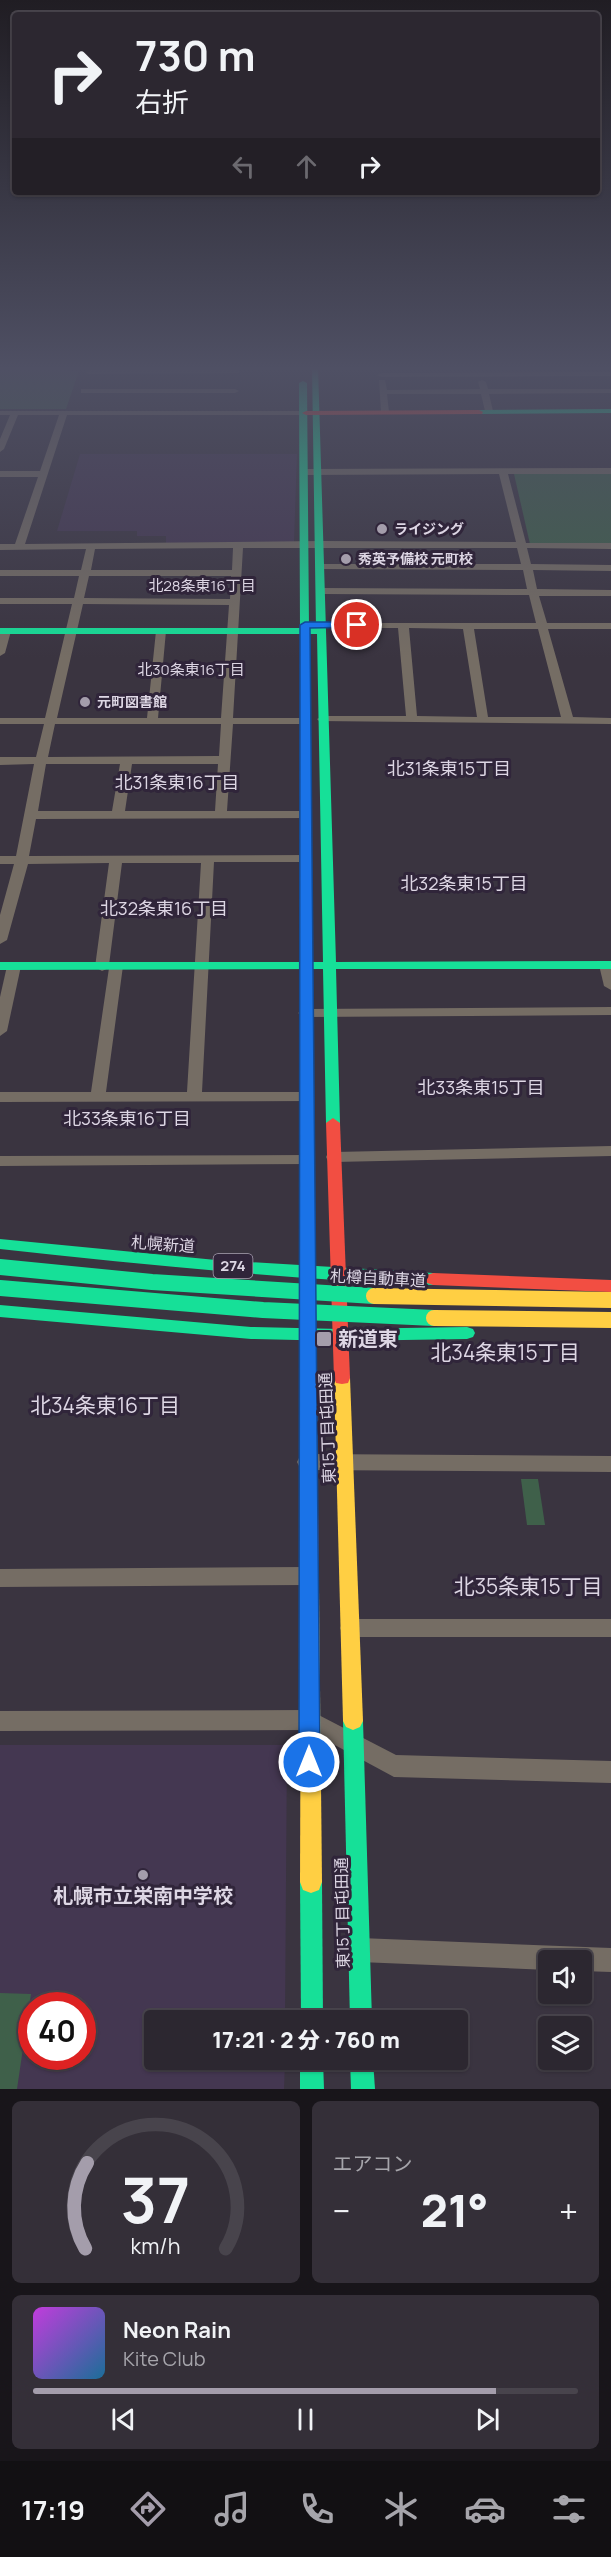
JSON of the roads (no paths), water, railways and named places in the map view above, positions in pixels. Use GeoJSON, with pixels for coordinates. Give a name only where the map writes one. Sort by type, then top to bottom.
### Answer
{"type":"FeatureCollection","features":[{"type":"Feature","properties":{"kind":"main road","name":"東15丁目屯田通"},"geometry":{"type":"LineString","coordinates":[[304,463],[306,1335],[312,2010]]}},
{"type":"Feature","properties":{"kind":"main road","name":"東15丁目屯田通"},"geometry":{"type":"LineString","coordinates":[[319,463],[334,1157],[351,1628],[361,2010]]}},
{"type":"Feature","properties":{"kind":"main road"},"geometry":{"type":"LineString","coordinates":[[3,631],[232,632],[322,628]]}},
{"type":"Feature","properties":{"kind":"main road"},"geometry":{"type":"LineString","coordinates":[[7,966],[609,965]]}},
{"type":"Feature","properties":{"kind":"main road","name":"札幌新道"},"geometry":{"type":"LineString","coordinates":[[0,1244],[123,1258],[339,1274],[611,1286]]}},
{"type":"Feature","properties":{"kind":"main road","name":"札樽自動車道"},"geometry":{"type":"LineString","coordinates":[[0,1267],[266,1290],[436,1297],[611,1300]]}},
{"type":"Feature","properties":{"kind":"main road"},"geometry":{"type":"LineString","coordinates":[[0,1288],[263,1310],[437,1318],[611,1320]]}},
{"type":"Feature","properties":{"kind":"main road"},"geometry":{"type":"LineString","coordinates":[[0,1311],[251,1333],[306,1335],[611,1330]]}},
{"type":"Feature","properties":{"kind":"main road"},"geometry":{"type":"LineString","coordinates":[[312,2070],[312,2089]]}},
{"type":"Feature","properties":{"kind":"main road"},"geometry":{"type":"LineString","coordinates":[[362,2070],[363,2089]]}},
{"type":"Feature","properties":{"kind":"street"},"geometry":{"type":"LineString","coordinates":[[19,547],[47,463]]}},
{"type":"Feature","properties":{"kind":"street"},"geometry":{"type":"LineString","coordinates":[[503,471],[532,592],[544,626],[568,720]]}},
{"type":"Feature","properties":{"kind":"street"},"geometry":{"type":"LineString","coordinates":[[304,472],[611,471]]}},
{"type":"Feature","properties":{"kind":"street"},"geometry":{"type":"LineString","coordinates":[[0,474],[43,474]]}},
{"type":"Feature","properties":{"kind":"street"},"geometry":{"type":"LineString","coordinates":[[0,547],[238,547],[321,544],[611,546]]}},
{"type":"Feature","properties":{"kind":"street"},"geometry":{"type":"LineString","coordinates":[[0,940],[22,860],[41,761],[91,547]]}},
{"type":"Feature","properties":{"kind":"street"},"geometry":{"type":"LineString","coordinates":[[221,815],[238,547]]}},
{"type":"Feature","properties":{"kind":"street"},"geometry":{"type":"LineString","coordinates":[[321,566],[611,568]]}},
{"type":"Feature","properties":{"kind":"street"},"geometry":{"type":"LineString","coordinates":[[0,573],[236,573]]}},
{"type":"Feature","properties":{"kind":"street"},"geometry":{"type":"LineString","coordinates":[[322,591],[611,593]]}},
{"type":"Feature","properties":{"kind":"street"},"geometry":{"type":"LineString","coordinates":[[0,601],[234,602]]}},
{"type":"Feature","properties":{"kind":"street"},"geometry":{"type":"LineString","coordinates":[[403,625],[412,719]]}},
{"type":"Feature","properties":{"kind":"street"},"geometry":{"type":"LineString","coordinates":[[322,628],[403,625],[611,626]]}},
{"type":"Feature","properties":{"kind":"street"},"geometry":{"type":"LineString","coordinates":[[468,626],[483,720]]}},
{"type":"Feature","properties":{"kind":"street"},"geometry":{"type":"LineString","coordinates":[[0,653],[3,631]]}},
{"type":"Feature","properties":{"kind":"street"},"geometry":{"type":"LineString","coordinates":[[152,721],[161,632]]}},
{"type":"Feature","properties":{"kind":"street"},"geometry":{"type":"LineString","coordinates":[[324,719],[611,720]]}},
{"type":"Feature","properties":{"kind":"street"},"geometry":{"type":"LineString","coordinates":[[0,721],[305,721]]}},
{"type":"Feature","properties":{"kind":"street"},"geometry":{"type":"LineString","coordinates":[[0,761],[224,760]]}},
{"type":"Feature","properties":{"kind":"street"},"geometry":{"type":"LineString","coordinates":[[118,815],[126,761]]}},
{"type":"Feature","properties":{"kind":"street"},"geometry":{"type":"LineString","coordinates":[[31,815],[305,815]]}},
{"type":"Feature","properties":{"kind":"street"},"geometry":{"type":"LineString","coordinates":[[0,860],[305,858]]}},
{"type":"Feature","properties":{"kind":"street"},"geometry":{"type":"LineString","coordinates":[[98,1097],[116,859]]}},
{"type":"Feature","properties":{"kind":"street"},"geometry":{"type":"LineString","coordinates":[[194,1098],[208,859]]}},
{"type":"Feature","properties":{"kind":"street"},"geometry":{"type":"LineString","coordinates":[[609,965],[611,986]]}},
{"type":"Feature","properties":{"kind":"street"},"geometry":{"type":"LineString","coordinates":[[0,1031],[7,966]]}},
{"type":"Feature","properties":{"kind":"street"},"geometry":{"type":"LineString","coordinates":[[305,1014],[611,1011]]}},
{"type":"Feature","properties":{"kind":"street"},"geometry":{"type":"LineString","coordinates":[[0,1098],[305,1097]]}},
{"type":"Feature","properties":{"kind":"street"},"geometry":{"type":"LineString","coordinates":[[334,1157],[611,1151]]}},
{"type":"Feature","properties":{"kind":"street"},"geometry":{"type":"LineString","coordinates":[[0,1161],[306,1160]]}},
{"type":"Feature","properties":{"kind":"street"},"geometry":{"type":"LineString","coordinates":[[307,1462],[611,1464]]}},
{"type":"Feature","properties":{"kind":"street"},"geometry":{"type":"LineString","coordinates":[[0,1578],[308,1576]]}},
{"type":"Feature","properties":{"kind":"street"},"geometry":{"type":"LineString","coordinates":[[351,1628],[611,1628]]}},
{"type":"Feature","properties":{"kind":"street"},"geometry":{"type":"LineString","coordinates":[[0,1721],[309,1720],[394,1766],[611,1772]]}},
{"type":"Feature","properties":{"kind":"street"},"geometry":{"type":"LineString","coordinates":[[360,1950],[611,1960]]}},
{"type":"Feature","properties":{"kind":"place","name":"ライジング"},"geometry":{"type":"Point","coordinates":[382,529]}},
{"type":"Feature","properties":{"kind":"place","name":"秀英予備校 元町校"},"geometry":{"type":"Point","coordinates":[346,559]}},
{"type":"Feature","properties":{"kind":"place","name":"元町図書館"},"geometry":{"type":"Point","coordinates":[85,702]}},
{"type":"Feature","properties":{"kind":"place","name":"新道東"},"geometry":{"type":"Point","coordinates":[324,1339]}},
{"type":"Feature","properties":{"kind":"place","name":"札幌市立栄南中学校"},"geometry":{"type":"Point","coordinates":[143,1875]}},
{"type":"Feature","properties":{"kind":"district","name":"北28条東16丁目"},"geometry":{"type":"Point","coordinates":[202,586]}},
{"type":"Feature","properties":{"kind":"district","name":"北30条東16丁目"},"geometry":{"type":"Point","coordinates":[191,670]}},
{"type":"Feature","properties":{"kind":"district","name":"北31条東15丁目"},"geometry":{"type":"Point","coordinates":[449,769]}},
{"type":"Feature","properties":{"kind":"district","name":"北31条東16丁目"},"geometry":{"type":"Point","coordinates":[177,783]}},
{"type":"Feature","properties":{"kind":"district","name":"北32条東15丁目"},"geometry":{"type":"Point","coordinates":[464,884]}},
{"type":"Feature","properties":{"kind":"district","name":"北32条東16丁目"},"geometry":{"type":"Point","coordinates":[164,909]}},
{"type":"Feature","properties":{"kind":"district","name":"北33条東15丁目"},"geometry":{"type":"Point","coordinates":[481,1088]}},
{"type":"Feature","properties":{"kind":"district","name":"北33条東16丁目"},"geometry":{"type":"Point","coordinates":[127,1119]}},
{"type":"Feature","properties":{"kind":"district","name":"北34条東15丁目"},"geometry":{"type":"Point","coordinates":[505,1353]}},
{"type":"Feature","properties":{"kind":"district","name":"北34条東16丁目"},"geometry":{"type":"Point","coordinates":[105,1406]}},
{"type":"Feature","properties":{"kind":"district","name":"北35条東15丁目"},"geometry":{"type":"Point","coordinates":[528,1587]}}]}
